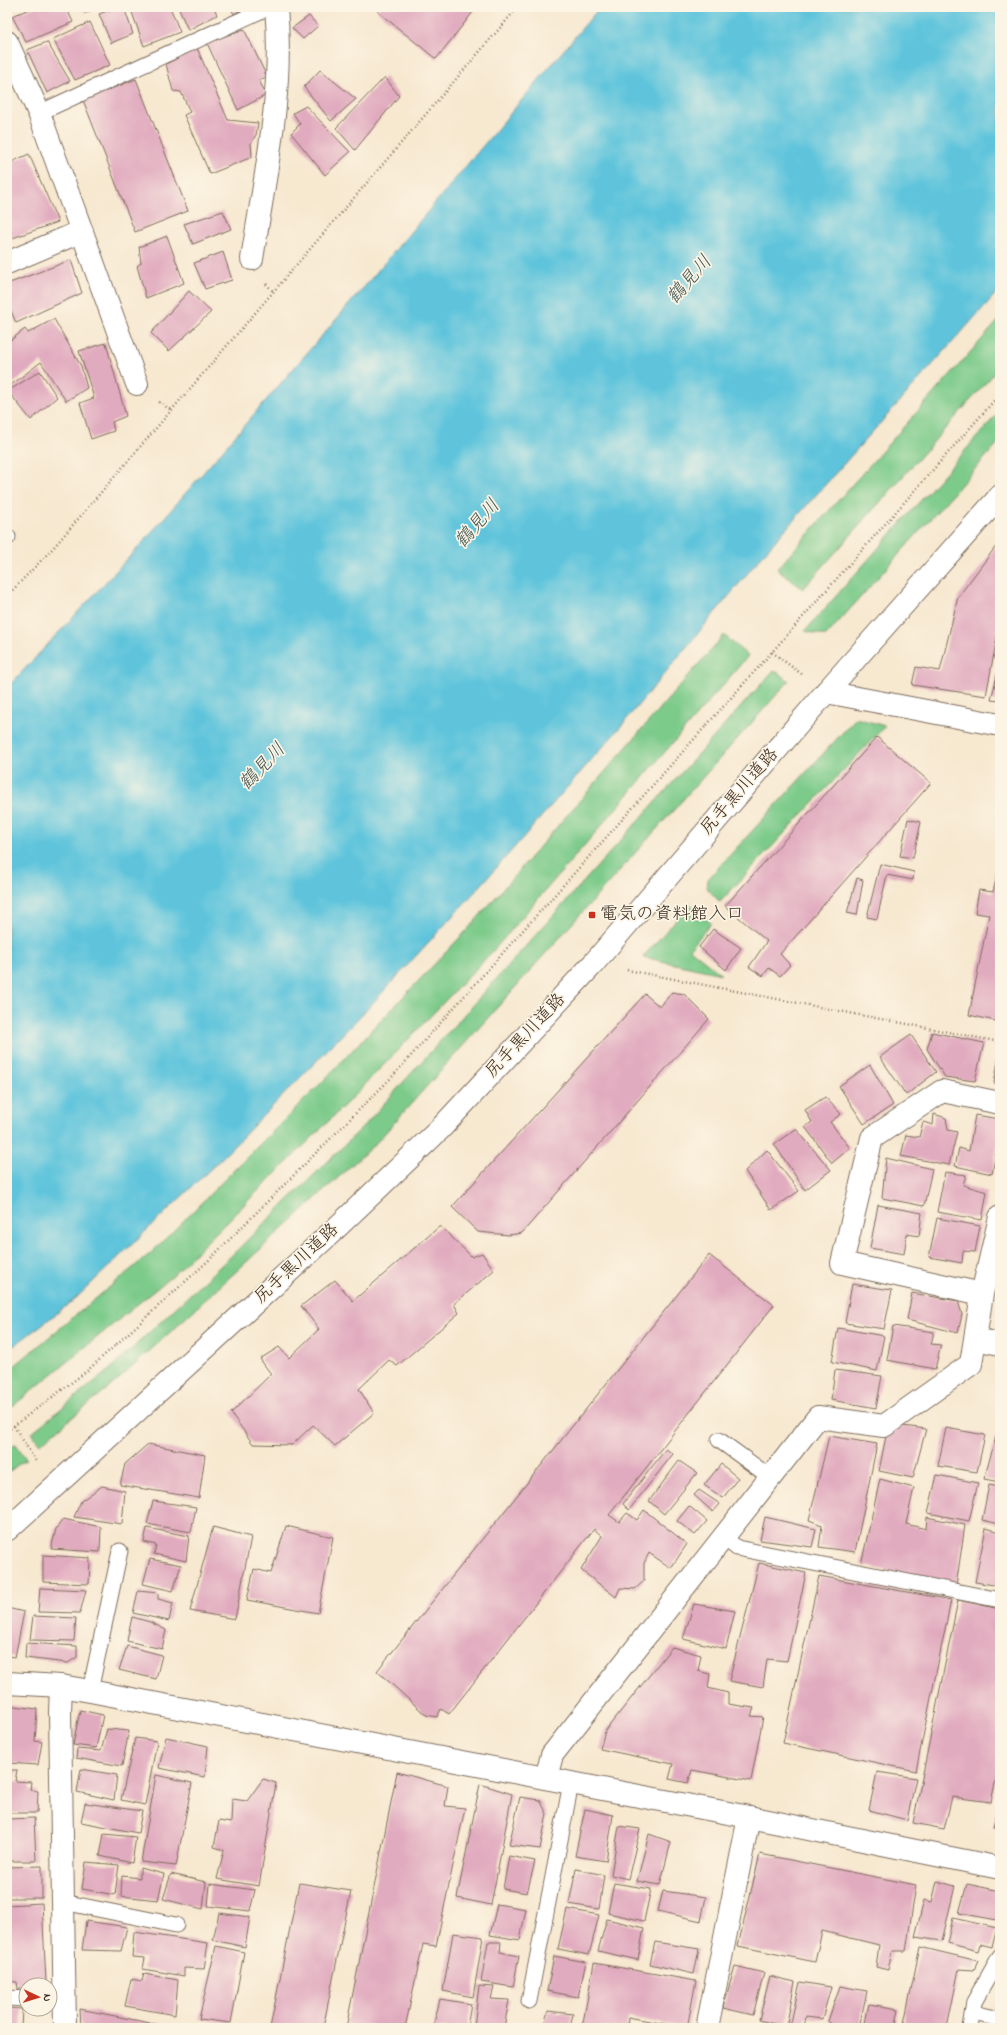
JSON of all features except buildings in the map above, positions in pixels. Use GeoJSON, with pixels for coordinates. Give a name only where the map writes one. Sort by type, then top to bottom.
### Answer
{"type":"FeatureCollection","features":[{"type":"Feature","properties":{"kind":"street"},"geometry":{"type":"LineString","coordinates":[[252,259],[275,115],[276,7]]}},
{"type":"Feature","properties":{"kind":"street"},"geometry":{"type":"LineString","coordinates":[[7,42],[39,113],[137,384]]}},
{"type":"Feature","properties":{"kind":"street"},"geometry":{"type":"LineString","coordinates":[[7,263],[82,231]]}},
{"type":"Feature","properties":{"kind":"street","name":"尻手黒川道路"},"geometry":{"type":"LineString","coordinates":[[7,1530],[332,1232],[440,1129],[593,964],[826,692],[1000,496]]}},
{"type":"Feature","properties":{"kind":"street"},"geometry":{"type":"LineString","coordinates":[[826,692],[1000,725]]}},
{"type":"Feature","properties":{"kind":"street"},"geometry":{"type":"LineString","coordinates":[[982,1294],[842,1263],[872,1138],[942,1091],[1000,1103]]}},
{"type":"Feature","properties":{"kind":"street"},"geometry":{"type":"LineString","coordinates":[[546,1778],[552,1755],[818,1417],[884,1426],[970,1364],[982,1294],[1000,1217]]}},
{"type":"Feature","properties":{"kind":"street"},"geometry":{"type":"LineString","coordinates":[[975,1339],[1000,1344]]}},
{"type":"Feature","properties":{"kind":"street"},"geometry":{"type":"LineString","coordinates":[[7,1683],[61,1686],[90,1690],[749,1817],[1000,1868]]}},
{"type":"Feature","properties":{"kind":"street"},"geometry":{"type":"LineString","coordinates":[[58,1985],[63,1902],[61,1686]]}},
{"type":"Feature","properties":{"kind":"street"},"geometry":{"type":"LineString","coordinates":[[707,2028],[749,1817]]}},
{"type":"Feature","properties":{"kind":"street"},"geometry":{"type":"LineString","coordinates":[[58,2005],[65,2028]]}},
{"type":"Feature","properties":{"kind":"lane"},"geometry":{"type":"LineString","coordinates":[[39,113],[269,7]]}},
{"type":"Feature","properties":{"kind":"lane"},"geometry":{"type":"LineString","coordinates":[[719,1440],[770,1477]]}},
{"type":"Feature","properties":{"kind":"lane"},"geometry":{"type":"LineString","coordinates":[[723,1536],[737,1548],[1000,1600]]}},
{"type":"Feature","properties":{"kind":"lane"},"geometry":{"type":"LineString","coordinates":[[90,1690],[120,1551]]}},
{"type":"Feature","properties":{"kind":"lane"},"geometry":{"type":"LineString","coordinates":[[529,2001],[572,1783]]}},
{"type":"Feature","properties":{"kind":"lane"},"geometry":{"type":"LineString","coordinates":[[63,1902],[176,1925]]}},
{"type":"Feature","properties":{"kind":"lane"},"geometry":{"type":"LineString","coordinates":[[1000,1956],[974,2002],[972,2021],[1000,2019]]}},
{"type":"Feature","properties":{"kind":"lane"},"geometry":{"type":"LineString","coordinates":[[7,1998],[18,1999]]}},
{"type":"Feature","properties":{"kind":"path"},"geometry":{"type":"LineString","coordinates":[[7,596],[54,547],[518,7]]}},
{"type":"Feature","properties":{"kind":"path"},"geometry":{"type":"LineString","coordinates":[[263,282],[274,292]]}},
{"type":"Feature","properties":{"kind":"path"},"geometry":{"type":"LineString","coordinates":[[7,1431],[87,1371],[208,1261],[391,1078],[772,652],[1000,394]]}},
{"type":"Feature","properties":{"kind":"path"},"geometry":{"type":"LineString","coordinates":[[161,403],[171,410]]}},
{"type":"Feature","properties":{"kind":"path"},"geometry":{"type":"LineString","coordinates":[[772,652],[826,692]]}},
{"type":"Feature","properties":{"kind":"path"},"geometry":{"type":"LineString","coordinates":[[593,964],[1000,1042]]}},
{"type":"Feature","properties":{"kind":"path"},"geometry":{"type":"LineString","coordinates":[[14,1426],[53,1488]]}},
{"type":"Feature","properties":{"kind":"green space"},"geometry":{"type":"Polygon","coordinates":[[[1000,319],[1000,367],[803,589],[777,569],[1000,319]]]}},
{"type":"Feature","properties":{"kind":"green space"},"geometry":{"type":"Polygon","coordinates":[[[1000,411],[1000,441],[826,636],[805,631],[1000,411]]]}},
{"type":"Feature","properties":{"kind":"green space"},"geometry":{"type":"Polygon","coordinates":[[[724,635],[748,656],[493,951],[349,1101],[172,1276],[7,1411],[7,1372],[152,1252],[325,1079],[468,929],[724,635]]]}},
{"type":"Feature","properties":{"kind":"green space"},"geometry":{"type":"Polygon","coordinates":[[[774,670],[789,681],[377,1142],[118,1380],[40,1444],[31,1433],[109,1370],[231,1256],[363,1127],[774,670]]]}},
{"type":"Feature","properties":{"kind":"green space"},"geometry":{"type":"Polygon","coordinates":[[[856,718],[885,726],[720,902],[707,888],[708,879],[856,718]]]}},
{"type":"Feature","properties":{"kind":"green space"},"geometry":{"type":"Polygon","coordinates":[[[690,904],[711,923],[690,949],[721,974],[643,957],[690,904]]]}},
{"type":"Feature","properties":{"kind":"green space"},"geometry":{"type":"Polygon","coordinates":[[[16,1444],[26,1459],[7,1473],[7,1450],[16,1444]]]}},
{"type":"Feature","properties":{"kind":"water","name":"鶴見川"},"geometry":{"type":"Polygon","coordinates":[[[600,7],[1000,7],[1000,289],[767,550],[616,732],[483,883],[370,1006],[224,1156],[73,1301],[7,1351],[7,688],[145,540],[365,286],[600,7]]]}},
{"type":"Feature","properties":{"kind":"place","name":"電気の資料館入口"},"geometry":{"type":"Point","coordinates":[592,915]}}]}
